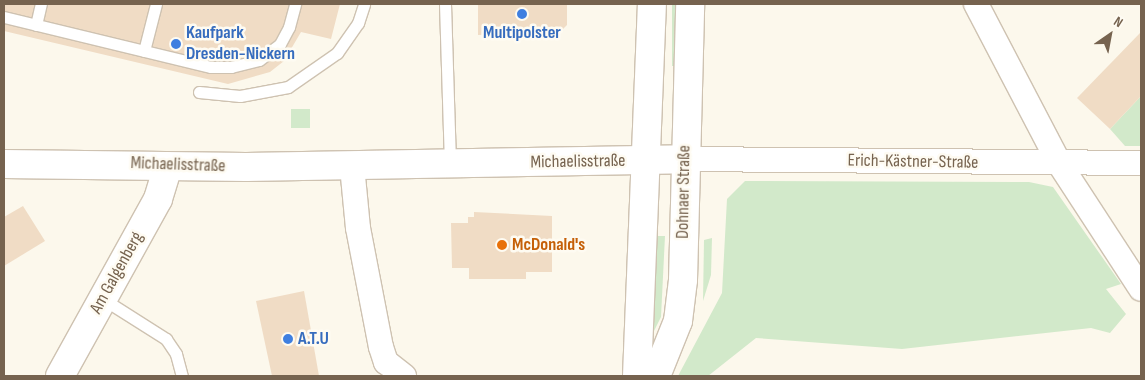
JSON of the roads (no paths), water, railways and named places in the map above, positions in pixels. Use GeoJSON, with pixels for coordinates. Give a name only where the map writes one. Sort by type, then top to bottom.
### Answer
{"type":"FeatureCollection","features":[{"type":"Feature","properties":{"kind":"main road"},"geometry":{"type":"LineString","coordinates":[[637,376],[652,4]]}},
{"type":"Feature","properties":{"kind":"main road","name":"Dohnaer Straße"},"geometry":{"type":"LineString","coordinates":[[656,376],[678,321],[683,280],[690,4]]}},
{"type":"Feature","properties":{"kind":"main road","name":"Michaelisstraße"},"geometry":{"type":"LineString","coordinates":[[4,164],[352,166],[685,159]]}},
{"type":"Feature","properties":{"kind":"main road","name":"Am Galgenberg"},"geometry":{"type":"LineString","coordinates":[[60,376],[158,199],[168,166]]}},
{"type":"Feature","properties":{"kind":"street"},"geometry":{"type":"LineString","coordinates":[[976,4],[1059,163],[1141,289]]}},
{"type":"Feature","properties":{"kind":"street","name":"Erich-Kästner-Straße"},"geometry":{"type":"LineString","coordinates":[[685,159],[1141,163]]}},
{"type":"Feature","properties":{"kind":"street"},"geometry":{"type":"LineString","coordinates":[[352,166],[358,228],[381,346],[386,362],[404,376]]}},
{"type":"Feature","properties":{"kind":"lane"},"geometry":{"type":"LineString","coordinates":[[36,25],[41,4]]}},
{"type":"Feature","properties":{"kind":"lane"},"geometry":{"type":"LineString","coordinates":[[144,51],[156,4]]}},
{"type":"Feature","properties":{"kind":"lane"},"geometry":{"type":"LineString","coordinates":[[4,17],[211,67],[231,67],[259,60],[280,44],[289,27],[295,4]]}},
{"type":"Feature","properties":{"kind":"lane"},"geometry":{"type":"LineString","coordinates":[[199,92],[240,96],[288,87],[337,53],[358,23],[364,4]]}},
{"type":"Feature","properties":{"kind":"lane"},"geometry":{"type":"LineString","coordinates":[[445,4],[450,164]]}},
{"type":"Feature","properties":{"kind":"lane"},"geometry":{"type":"LineString","coordinates":[[103,299],[166,340],[176,354],[182,376]]}},
{"type":"Feature","properties":{"kind":"place","name":"Multipolster"},"geometry":{"type":"Point","coordinates":[522,14]}},
{"type":"Feature","properties":{"kind":"place","name":"Kaufpark Dresden-Nickern"},"geometry":{"type":"Point","coordinates":[176,44]}},
{"type":"Feature","properties":{"kind":"place","name":"McDonald's"},"geometry":{"type":"Point","coordinates":[502,245]}},
{"type":"Feature","properties":{"kind":"place","name":"A.T.U"},"geometry":{"type":"Point","coordinates":[288,339]}}]}
